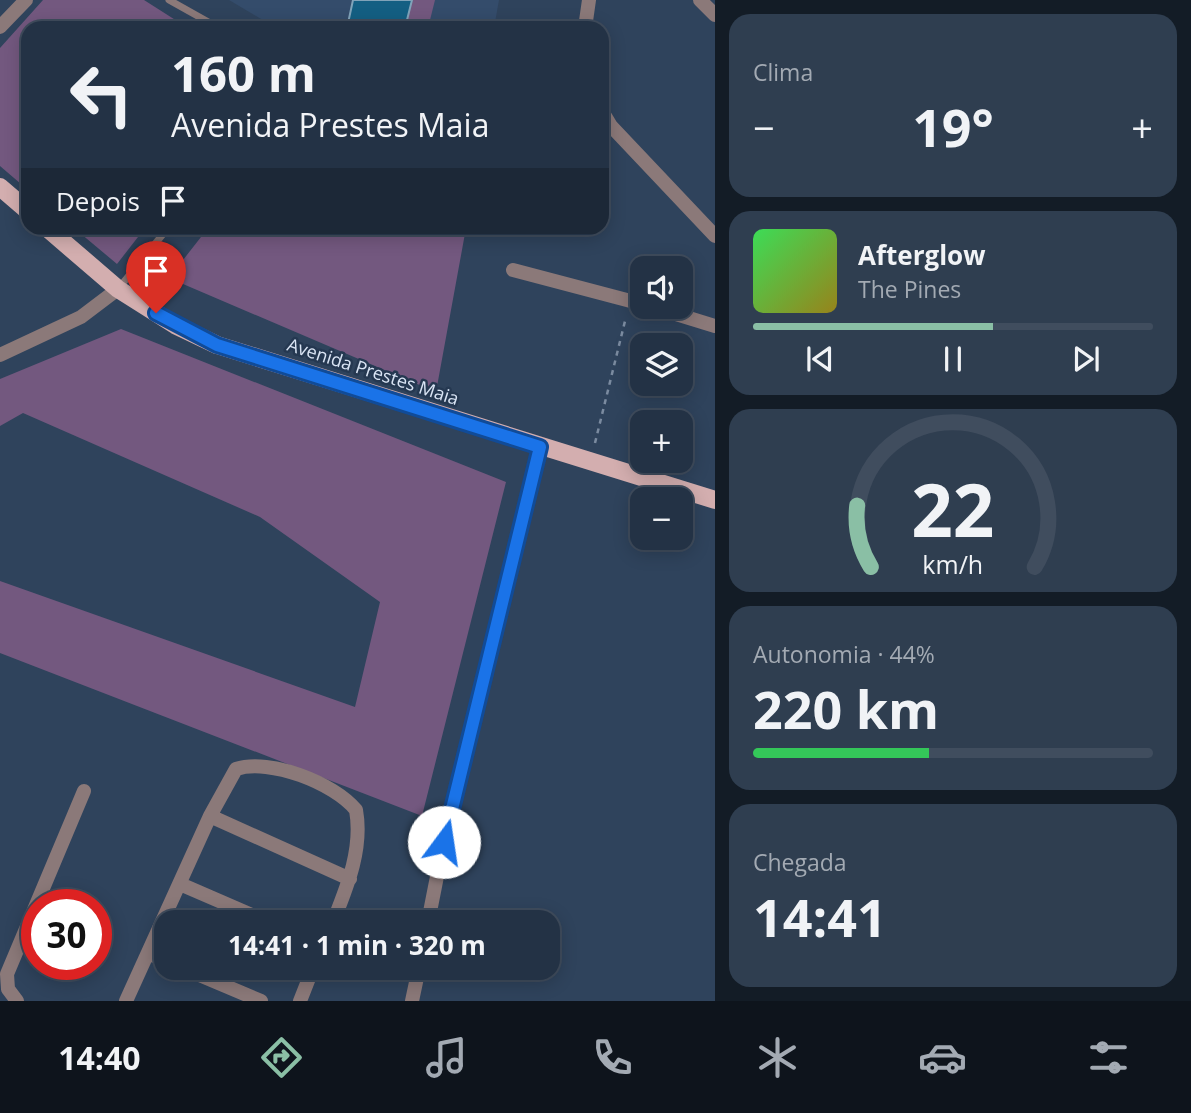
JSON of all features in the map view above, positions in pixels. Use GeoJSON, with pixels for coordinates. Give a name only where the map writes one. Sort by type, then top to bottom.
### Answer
{"type":"FeatureCollection","features":[{"type":"Feature","properties":{"kind":"main road"},"geometry":{"type":"LineString","coordinates":[[0,187],[21,205]]}},
{"type":"Feature","properties":{"kind":"main road","name":"Avenida Prestes Maia"},"geometry":{"type":"LineString","coordinates":[[55,235],[118,289],[174,325],[217,345],[715,500]]}},
{"type":"Feature","properties":{"kind":"street"},"geometry":{"type":"LineString","coordinates":[[0,27],[26,0]]}},
{"type":"Feature","properties":{"kind":"street"},"geometry":{"type":"LineString","coordinates":[[586,21],[589,0]]}},
{"type":"Feature","properties":{"kind":"street"},"geometry":{"type":"LineString","coordinates":[[700,0],[715,15]]}},
{"type":"Feature","properties":{"kind":"street"},"geometry":{"type":"LineString","coordinates":[[609,123],[715,236]]}},
{"type":"Feature","properties":{"kind":"street"},"geometry":{"type":"LineString","coordinates":[[513,270],[630,300]]}},
{"type":"Feature","properties":{"kind":"street"},"geometry":{"type":"LineString","coordinates":[[0,355],[81,317],[118,289]]}},
{"type":"Feature","properties":{"kind":"street"},"geometry":{"type":"LineString","coordinates":[[692,319],[715,326]]}},
{"type":"Feature","properties":{"kind":"street"},"geometry":{"type":"LineString","coordinates":[[430,910],[444,842],[540,447]]}},
{"type":"Feature","properties":{"kind":"street"},"geometry":{"type":"LineString","coordinates":[[126,1001],[210,816],[236,769],[249,765],[282,768],[338,794],[356,810],[357,843],[349,879],[337,910]]}},
{"type":"Feature","properties":{"kind":"street"},"geometry":{"type":"LineString","coordinates":[[17,1001],[8,989],[7,974],[84,791]]}},
{"type":"Feature","properties":{"kind":"street"},"geometry":{"type":"LineString","coordinates":[[210,816],[349,879]]}},
{"type":"Feature","properties":{"kind":"street"},"geometry":{"type":"LineString","coordinates":[[180,884],[240,910]]}},
{"type":"Feature","properties":{"kind":"street"},"geometry":{"type":"LineString","coordinates":[[148,953],[154,956]]}},
{"type":"Feature","properties":{"kind":"street"},"geometry":{"type":"LineString","coordinates":[[211,980],[261,1001]]}},
{"type":"Feature","properties":{"kind":"street"},"geometry":{"type":"LineString","coordinates":[[300,1001],[308,980]]}},
{"type":"Feature","properties":{"kind":"street"},"geometry":{"type":"LineString","coordinates":[[412,1001],[416,980]]}},
{"type":"Feature","properties":{"kind":"lane"},"geometry":{"type":"LineString","coordinates":[[169,0],[206,21]]}},
{"type":"Feature","properties":{"kind":"lane"},"geometry":{"type":"LineString","coordinates":[[118,289],[162,235]]}},
{"type":"Feature","properties":{"kind":"path"},"geometry":{"type":"LineString","coordinates":[[590,463],[631,319]]}},
{"type":"Feature","properties":{"kind":"shaded area"},"geometry":{"type":"Polygon","coordinates":[[[43,0],[144,0],[177,21],[24,21],[43,0]]]}},
{"type":"Feature","properties":{"kind":"shaded area"},"geometry":{"type":"Polygon","coordinates":[[[229,0],[499,0],[495,21],[265,21],[229,0]]]}},
{"type":"Feature","properties":{"kind":"shaded area"},"geometry":{"type":"Polygon","coordinates":[[[411,0],[435,0],[430,21],[406,21],[411,0]]]}},
{"type":"Feature","properties":{"kind":"shaded area"},"geometry":{"type":"Polygon","coordinates":[[[21,25],[21,184],[0,166],[0,48],[21,25]]]}},
{"type":"Feature","properties":{"kind":"shaded area"},"geometry":{"type":"Polygon","coordinates":[[[82,235],[140,235],[117,264],[82,235]]]}},
{"type":"Feature","properties":{"kind":"shaded area"},"geometry":{"type":"Polygon","coordinates":[[[203,235],[465,235],[436,392],[169,278],[203,235]]]}},
{"type":"Feature","properties":{"kind":"shaded area"},"geometry":{"type":"Polygon","coordinates":[[[121,329],[506,482],[422,816],[0,653],[0,581],[355,707],[380,602],[260,517],[23,413],[0,426],[0,379],[121,329]]]}},
{"type":"Feature","properties":{"kind":"building"},"geometry":{"type":"Polygon","coordinates":[[[353,0],[412,0],[407,21],[348,21],[353,0]]]}},
{"type":"Feature","properties":{"kind":"route"},"geometry":{"type":"LineString","coordinates":[[156,313],[174,325],[217,345],[540,447],[444,842]]}}]}
